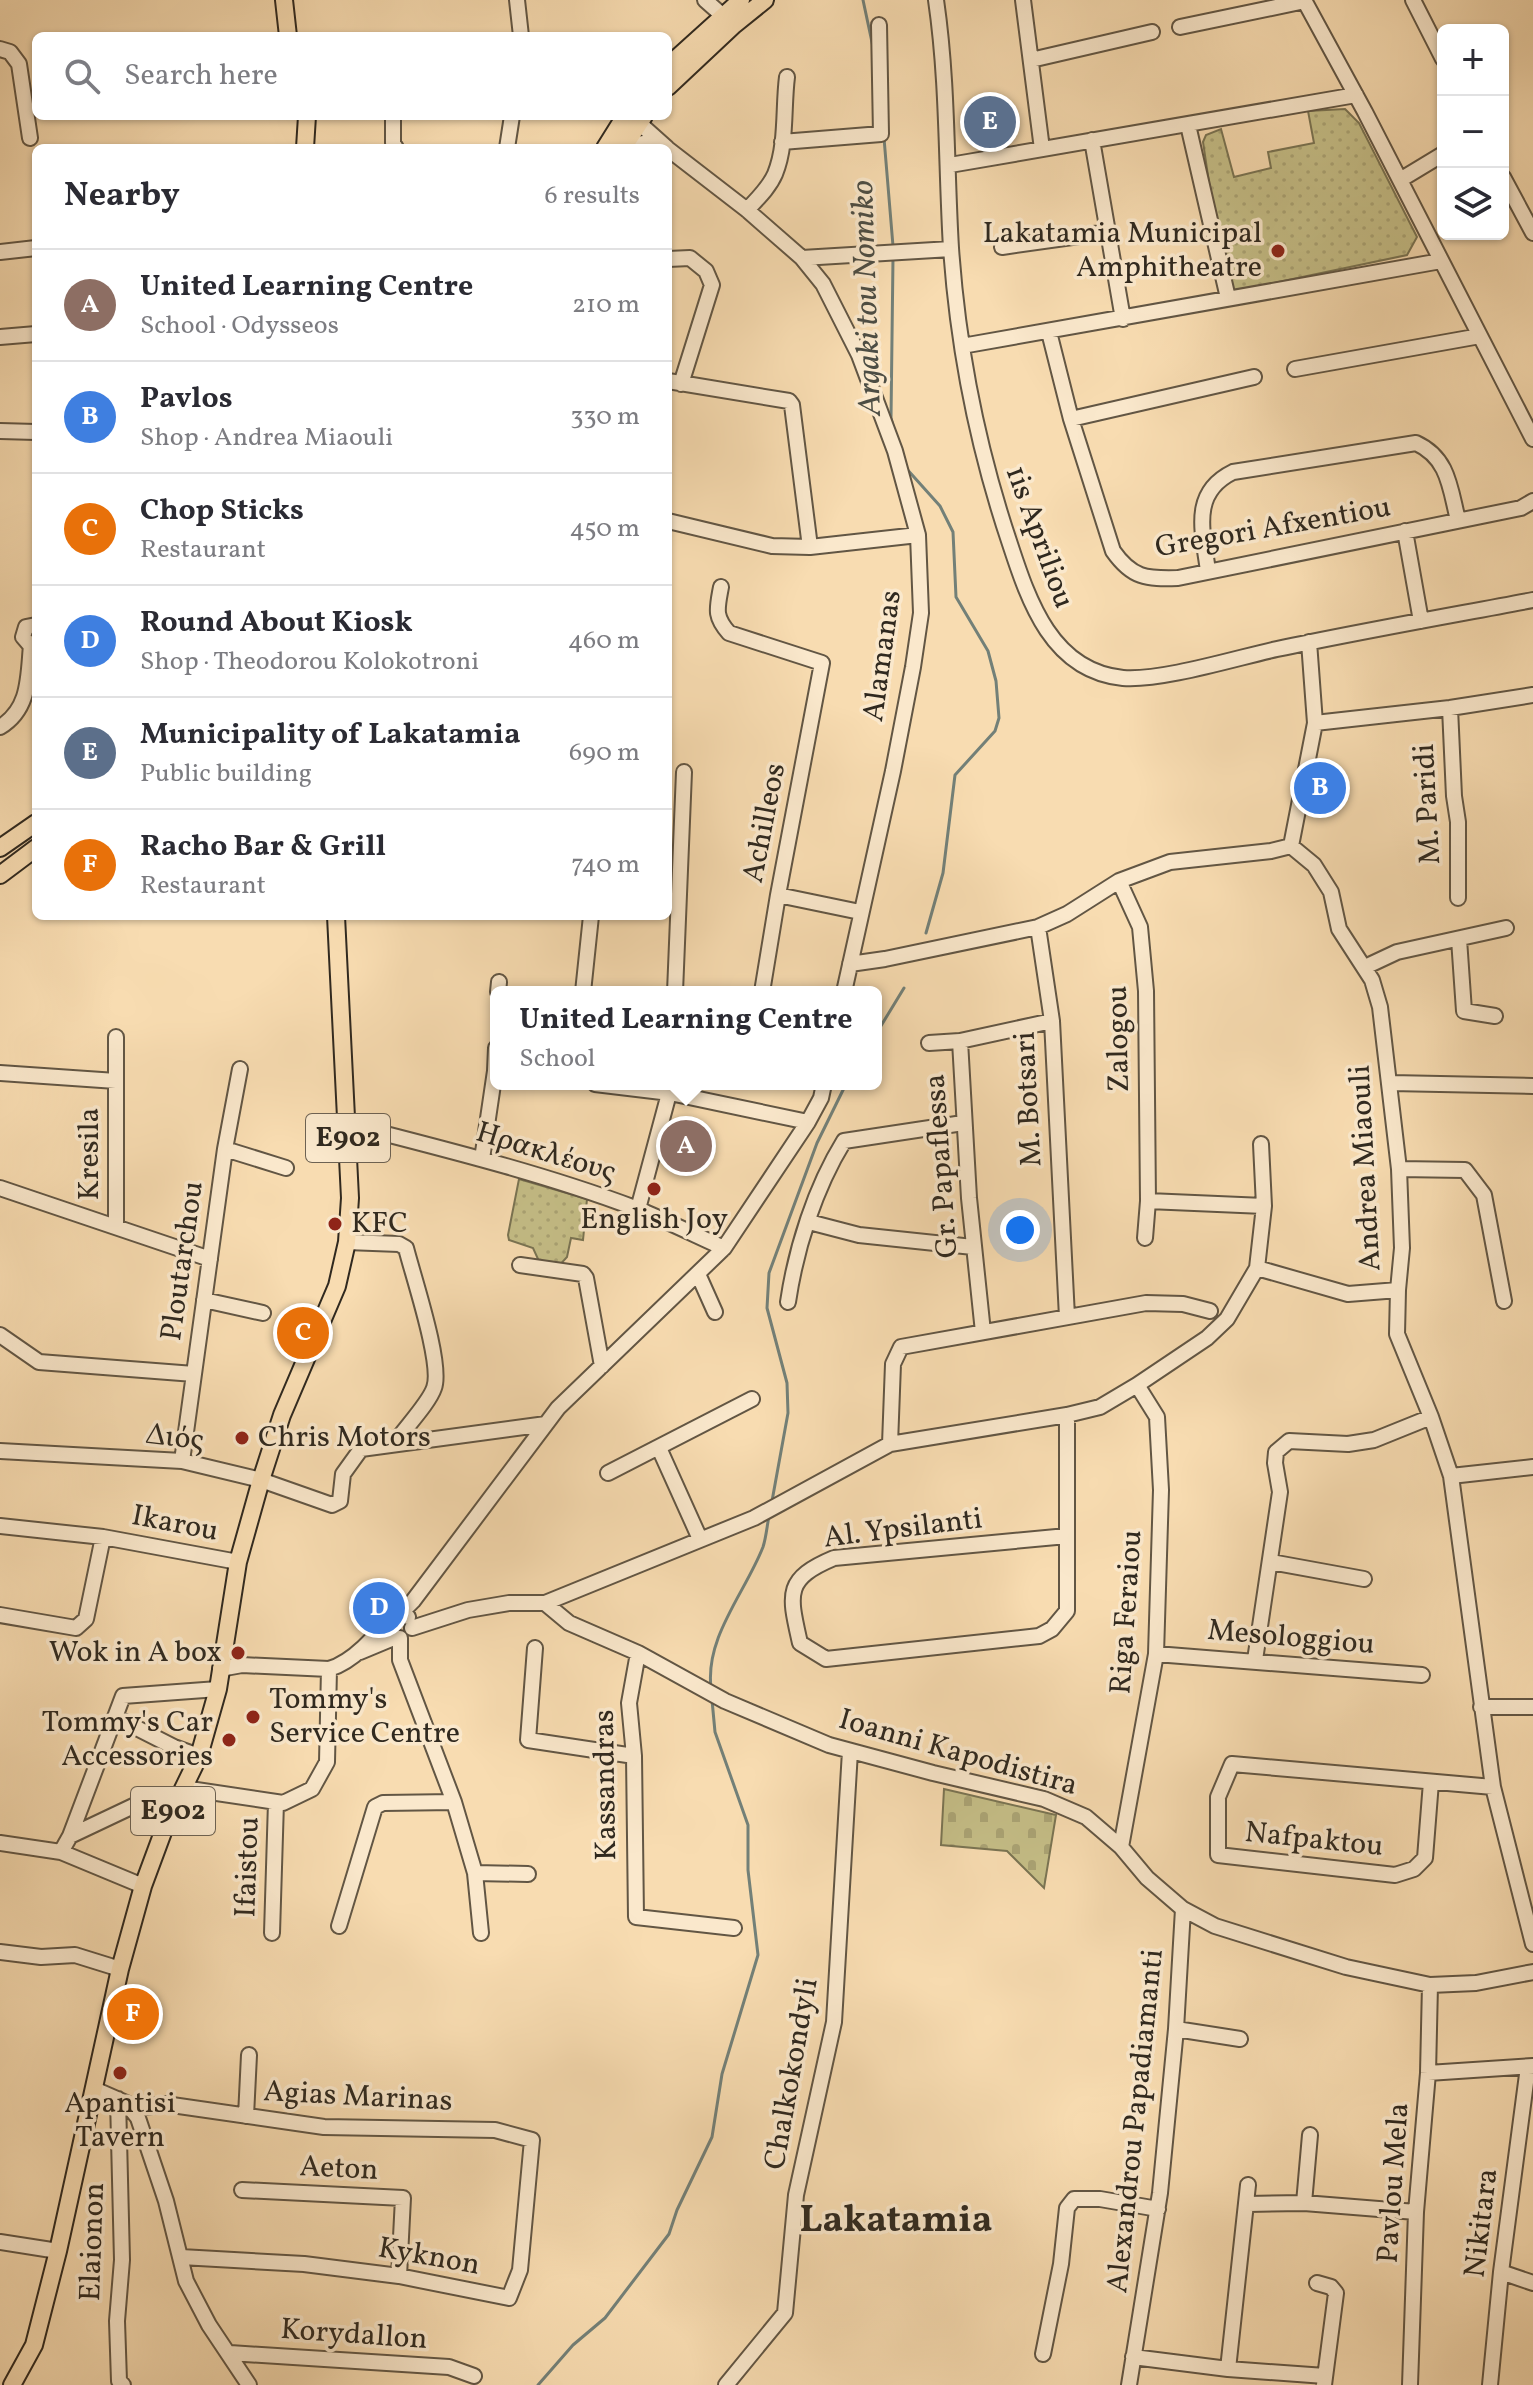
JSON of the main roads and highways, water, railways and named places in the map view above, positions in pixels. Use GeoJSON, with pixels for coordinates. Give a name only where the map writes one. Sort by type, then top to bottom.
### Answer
{"type":"FeatureCollection","features":[{"type":"Feature","properties":{"kind":"main road"},"geometry":{"type":"LineString","coordinates":[[284,0],[288,32]]}},
{"type":"Feature","properties":{"kind":"main road"},"geometry":{"type":"LineString","coordinates":[[672,83],[728,20],[741,0]]}},
{"type":"Feature","properties":{"kind":"main road"},"geometry":{"type":"LineString","coordinates":[[672,63],[728,20],[765,0]]}},
{"type":"Feature","properties":{"kind":"main road"},"geometry":{"type":"LineString","coordinates":[[305,144],[307,120]]}},
{"type":"Feature","properties":{"kind":"main road"},"geometry":{"type":"LineString","coordinates":[[609,144],[632,120]]}},
{"type":"Feature","properties":{"kind":"main road"},"geometry":{"type":"LineString","coordinates":[[625,144],[633,120]]}},
{"type":"Feature","properties":{"kind":"main road"},"geometry":{"type":"LineString","coordinates":[[0,848],[32,826]]}},
{"type":"Feature","properties":{"kind":"main road"},"geometry":{"type":"LineString","coordinates":[[0,875],[32,851]]}},
{"type":"Feature","properties":{"kind":"main road","name":"E902"},"geometry":{"type":"LineString","coordinates":[[12,2385],[34,2345],[58,2251],[120,1969],[143,1886],[199,1756],[218,1689],[238,1562],[261,1480],[282,1415],[337,1286],[347,1242],[350,1198],[336,920]]}},
{"type":"Feature","properties":{"kind":"waterway","name":"Argaki tou Nomiko"},"geometry":{"type":"LineString","coordinates":[[863,0],[873,47]]}},
{"type":"Feature","properties":{"kind":"waterway","name":"Argaki tou Nomiko"},"geometry":{"type":"LineString","coordinates":[[884,138],[893,246]]}},
{"type":"Feature","properties":{"kind":"waterway","name":"Argaki tou Nomiko"},"geometry":{"type":"LineString","coordinates":[[893,258],[893,426]]}},
{"type":"Feature","properties":{"kind":"waterway","name":"Argaki tou Nomiko"},"geometry":{"type":"LineString","coordinates":[[905,467],[940,506],[953,532],[956,597],[988,651],[996,681],[999,718],[995,731],[955,775],[943,873],[926,933]]}},
{"type":"Feature","properties":{"kind":"waterway","name":"Argaki tou Nomiko"},"geometry":{"type":"LineString","coordinates":[[882,1024],[904,988]]}},
{"type":"Feature","properties":{"kind":"waterway","name":"Argaki tou Nomiko"},"geometry":{"type":"LineString","coordinates":[[772,1501],[788,1413],[787,1383],[767,1308],[769,1273],[817,1143],[843,1090]]}},
{"type":"Feature","properties":{"kind":"waterway","name":"Argaki tou Nomiko"},"geometry":{"type":"LineString","coordinates":[[711,1688],[711,1669],[720,1633],[763,1547],[769,1516]]}},
{"type":"Feature","properties":{"kind":"waterway","name":"Argaki tou Nomiko"},"geometry":{"type":"LineString","coordinates":[[538,2385],[573,2345],[605,2318],[669,2234],[677,2210],[712,2137],[722,2074],[758,1955],[748,1870],[748,1825],[715,1732],[712,1700]]}},
{"type":"Feature","properties":{"kind":"place","name":"Municipality of Lakatamia"},"geometry":{"type":"Point","coordinates":[990,122]}},
{"type":"Feature","properties":{"kind":"place","name":"Lakatamia Municipal Amphitheatre"},"geometry":{"type":"Point","coordinates":[1278,251]}},
{"type":"Feature","properties":{"kind":"place","name":"Pavlos"},"geometry":{"type":"Point","coordinates":[1320,788]}},
{"type":"Feature","properties":{"kind":"place","name":"United Learning Centre"},"geometry":{"type":"Point","coordinates":[686,1146]}},
{"type":"Feature","properties":{"kind":"place","name":"English Joy"},"geometry":{"type":"Point","coordinates":[654,1189]}},
{"type":"Feature","properties":{"kind":"place","name":"KFC"},"geometry":{"type":"Point","coordinates":[335,1224]}},
{"type":"Feature","properties":{"kind":"place","name":"Chop Sticks"},"geometry":{"type":"Point","coordinates":[303,1333]}},
{"type":"Feature","properties":{"kind":"place","name":"Chris Motors"},"geometry":{"type":"Point","coordinates":[242,1438]}},
{"type":"Feature","properties":{"kind":"place","name":"Round About Kiosk"},"geometry":{"type":"Point","coordinates":[379,1608]}},
{"type":"Feature","properties":{"kind":"place","name":"Wok in A box"},"geometry":{"type":"Point","coordinates":[238,1653]}},
{"type":"Feature","properties":{"kind":"place","name":"Tommy's Service Centre"},"geometry":{"type":"Point","coordinates":[253,1717]}},
{"type":"Feature","properties":{"kind":"place","name":"Tommy's Car Accessories"},"geometry":{"type":"Point","coordinates":[229,1740]}},
{"type":"Feature","properties":{"kind":"place","name":"Racho Bar & Grill"},"geometry":{"type":"Point","coordinates":[133,2014]}},
{"type":"Feature","properties":{"kind":"place","name":"Apantisi Tavern"},"geometry":{"type":"Point","coordinates":[120,2073]}},
{"type":"Feature","properties":{"kind":"district","name":"Lakatamia"},"geometry":{"type":"Point","coordinates":[896,2221]}}]}
